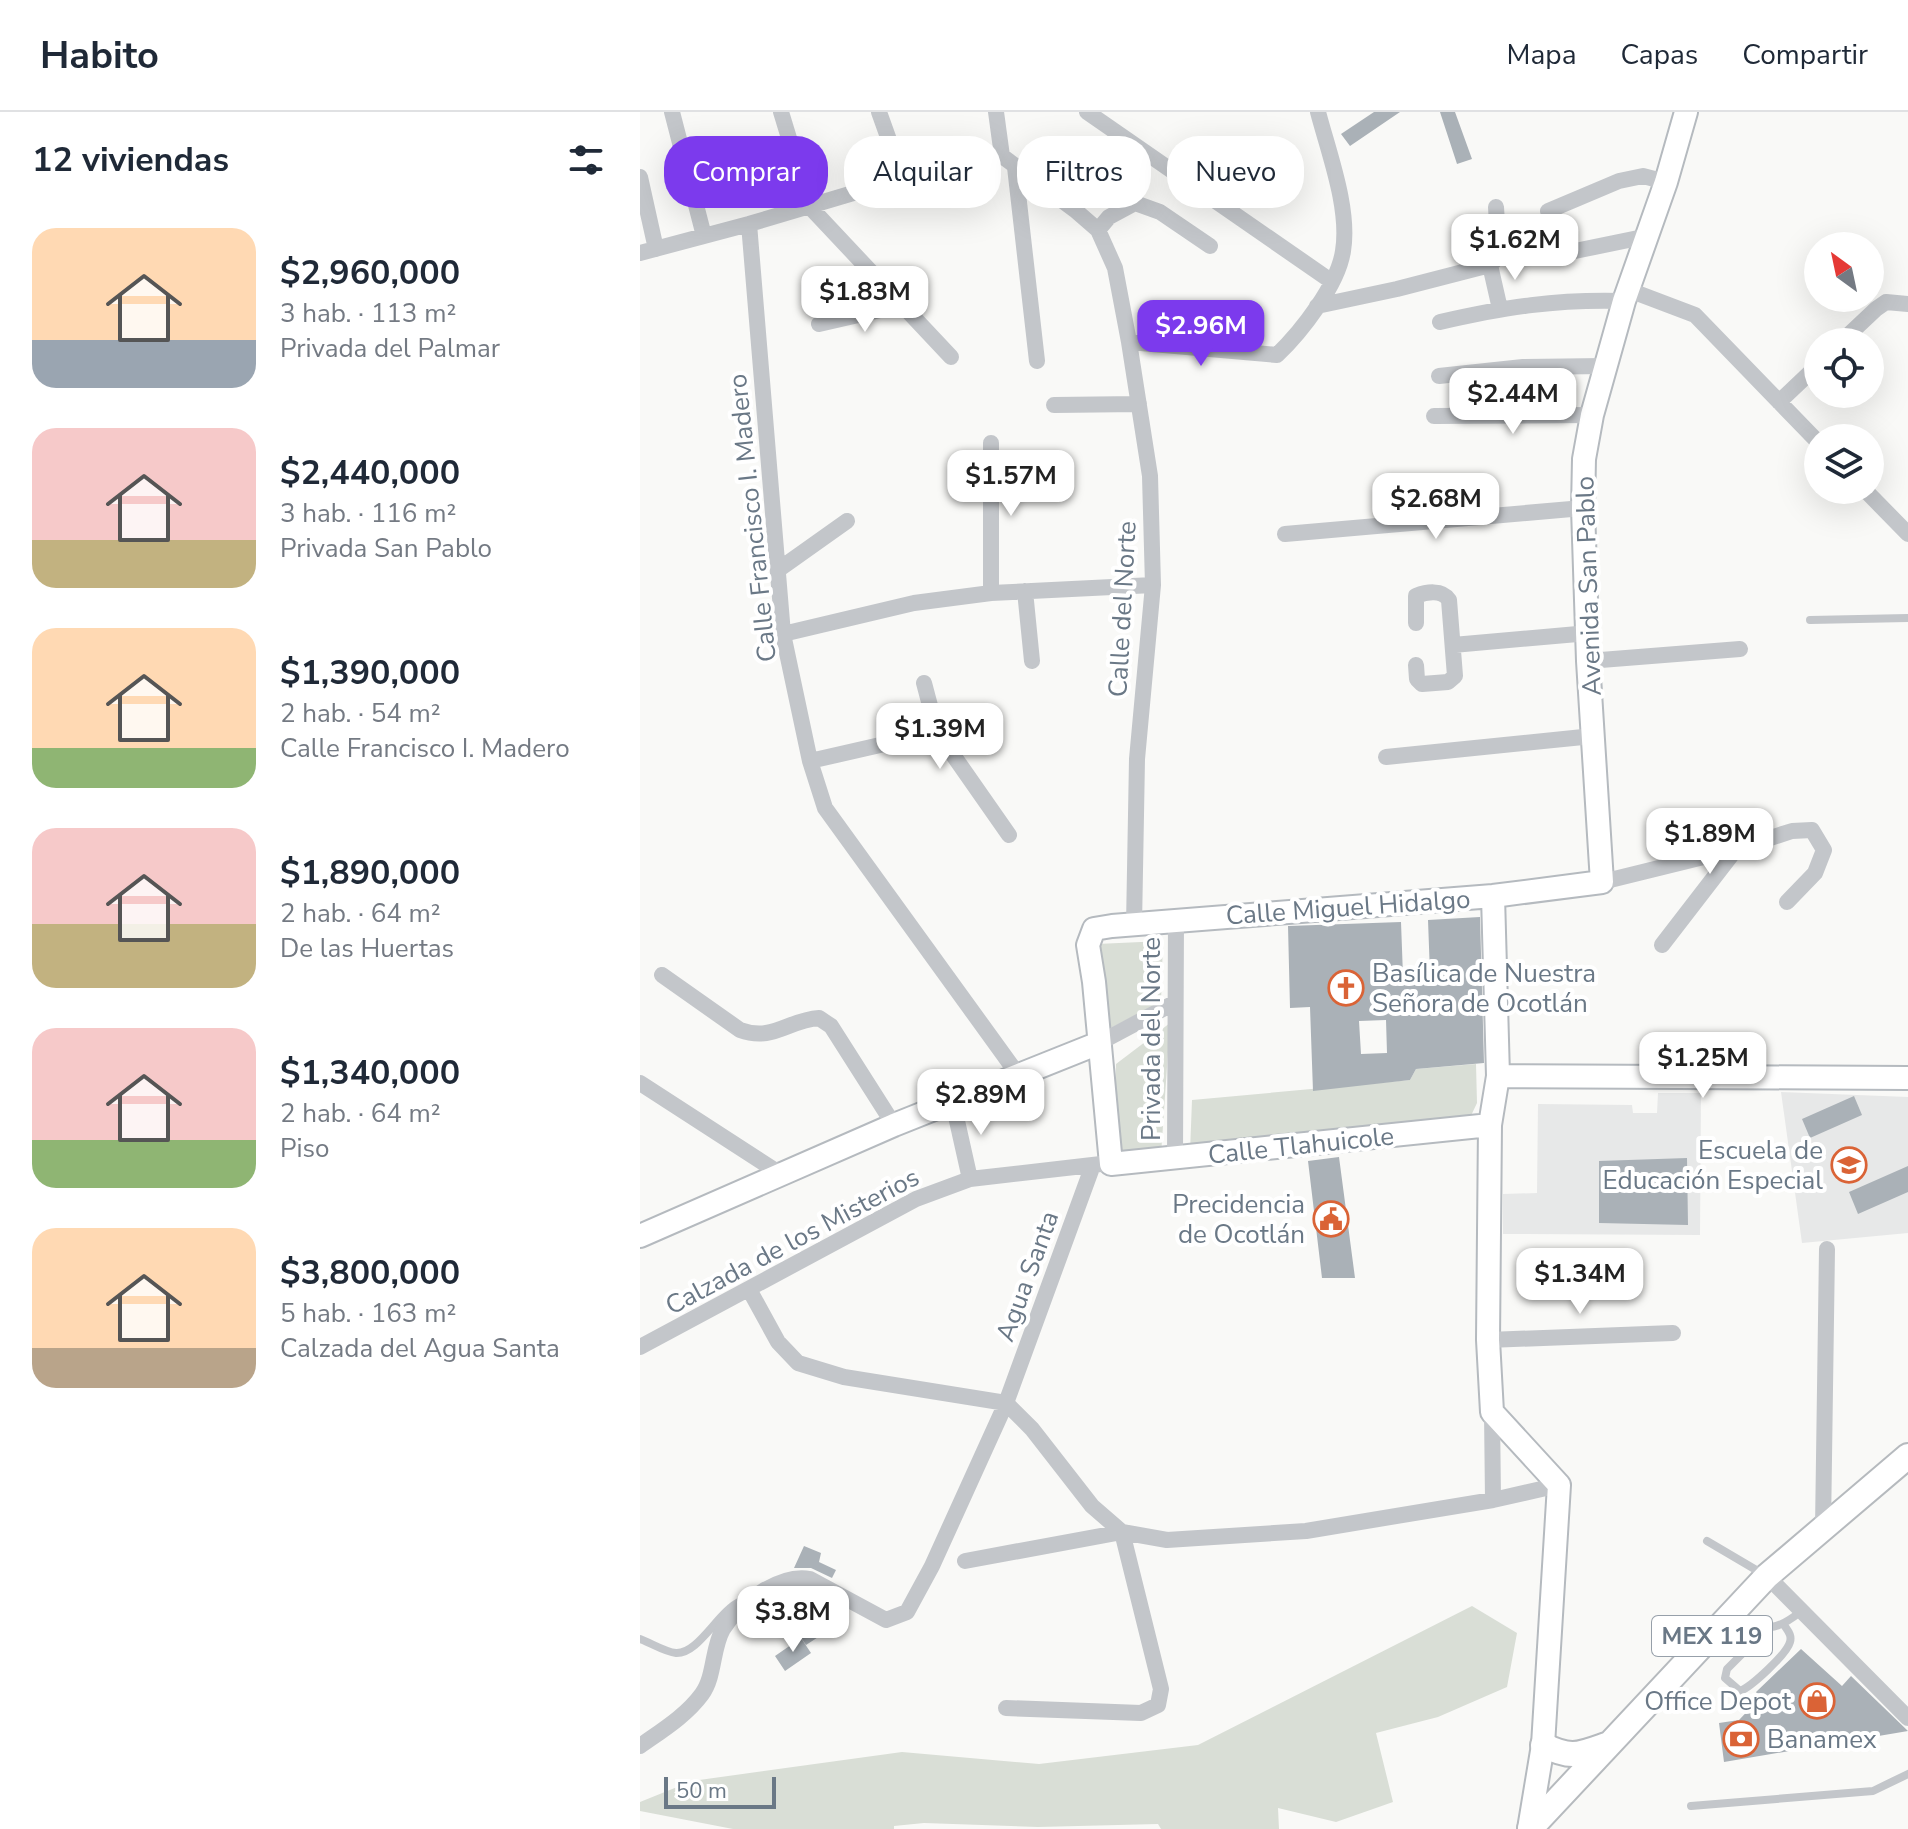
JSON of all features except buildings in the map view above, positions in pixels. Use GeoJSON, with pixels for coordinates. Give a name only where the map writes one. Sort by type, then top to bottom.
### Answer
{"type":"FeatureCollection","features":[{"type":"Feature","properties":{"kind":"main road","name":"MEX 119"},"geometry":{"type":"LineString","coordinates":[[1529,1829],[1767,1576],[1908,1456]]}},
{"type":"Feature","properties":{"kind":"main road"},"geometry":{"type":"LineString","coordinates":[[1543,1745],[1562,1754],[1576,1756],[1608,1744]]}},
{"type":"Feature","properties":{"kind":"street"},"geometry":{"type":"LineString","coordinates":[[672,112],[704,236]]}},
{"type":"Feature","properties":{"kind":"street"},"geometry":{"type":"LineString","coordinates":[[781,112],[788,136]]}},
{"type":"Feature","properties":{"kind":"street"},"geometry":{"type":"LineString","coordinates":[[879,112],[888,136]]}},
{"type":"Feature","properties":{"kind":"street"},"geometry":{"type":"LineString","coordinates":[[996,112],[1008,162],[1037,361]]}},
{"type":"Feature","properties":{"kind":"street"},"geometry":{"type":"LineString","coordinates":[[1087,112],[1331,281]]}},
{"type":"Feature","properties":{"kind":"street"},"geometry":{"type":"LineString","coordinates":[[1129,342],[1277,355],[1288,344],[1317,306],[1343,252],[1342,206],[1318,112]]}},
{"type":"Feature","properties":{"kind":"street","name":"Avenida San Pablo"},"geometry":{"type":"LineString","coordinates":[[1602,882],[1588,661],[1584,459],[1605,366],[1686,112]]}},
{"type":"Feature","properties":{"kind":"street"},"geometry":{"type":"LineString","coordinates":[[1001,161],[1008,162]]}},
{"type":"Feature","properties":{"kind":"street","name":"Calle del Norte"},"geometry":{"type":"LineString","coordinates":[[1008,162],[1098,230],[1115,268],[1129,342],[1150,476],[1153,585],[1137,759],[1134,926]]}},
{"type":"Feature","properties":{"kind":"street"},"geometry":{"type":"LineString","coordinates":[[1548,211],[1619,181],[1643,176],[1666,182]]}},
{"type":"Feature","properties":{"kind":"street"},"geometry":{"type":"LineString","coordinates":[[640,177],[648,251],[806,208]]}},
{"type":"Feature","properties":{"kind":"street"},"geometry":{"type":"LineString","coordinates":[[1098,230],[1109,217],[1135,203],[1160,212],[1210,246]]}},
{"type":"Feature","properties":{"kind":"street"},"geometry":{"type":"LineString","coordinates":[[1317,306],[1490,265],[1499,256],[1496,207]]}},
{"type":"Feature","properties":{"kind":"street"},"geometry":{"type":"LineString","coordinates":[[811,208],[951,357]]}},
{"type":"Feature","properties":{"kind":"street","name":"Calle Francisco I. Madero"},"geometry":{"type":"LineString","coordinates":[[749,224],[783,634],[810,761],[825,808],[1019,1076]]}},
{"type":"Feature","properties":{"kind":"street"},"geometry":{"type":"LineString","coordinates":[[1570,252],[1648,236]]}},
{"type":"Feature","properties":{"kind":"street"},"geometry":{"type":"LineString","coordinates":[[1490,265],[1500,309]]}},
{"type":"Feature","properties":{"kind":"street"},"geometry":{"type":"LineString","coordinates":[[1440,322],[1500,309],[1626,296],[1695,315],[1804,428]]}},
{"type":"Feature","properties":{"kind":"street"},"geometry":{"type":"LineString","coordinates":[[1856,328],[1886,302],[1908,304]]}},
{"type":"Feature","properties":{"kind":"street"},"geometry":{"type":"LineString","coordinates":[[819,324],[902,305]]}},
{"type":"Feature","properties":{"kind":"street"},"geometry":{"type":"LineString","coordinates":[[1439,376],[1523,367],[1605,366]]}},
{"type":"Feature","properties":{"kind":"street"},"geometry":{"type":"LineString","coordinates":[[1779,402],[1804,378]]}},
{"type":"Feature","properties":{"kind":"street"},"geometry":{"type":"LineString","coordinates":[[1054,405],[1139,404]]}},
{"type":"Feature","properties":{"kind":"street"},"geometry":{"type":"LineString","coordinates":[[1434,416],[1592,415]]}},
{"type":"Feature","properties":{"kind":"street"},"geometry":{"type":"LineString","coordinates":[[991,443],[991,593]]}},
{"type":"Feature","properties":{"kind":"street"},"geometry":{"type":"LineString","coordinates":[[1879,504],[1908,534]]}},
{"type":"Feature","properties":{"kind":"street"},"geometry":{"type":"LineString","coordinates":[[1285,534],[1583,508]]}},
{"type":"Feature","properties":{"kind":"street"},"geometry":{"type":"LineString","coordinates":[[778,570],[847,521]]}},
{"type":"Feature","properties":{"kind":"street"},"geometry":{"type":"LineString","coordinates":[[783,634],[914,603],[991,593],[1153,585]]}},
{"type":"Feature","properties":{"kind":"street"},"geometry":{"type":"LineString","coordinates":[[1025,591],[1032,661]]}},
{"type":"Feature","properties":{"kind":"street"},"geometry":{"type":"LineString","coordinates":[[1416,623],[1416,596],[1441,592],[1446,595],[1449,600],[1455,676],[1452,680],[1419,683],[1416,665]]}},
{"type":"Feature","properties":{"kind":"street"},"geometry":{"type":"LineString","coordinates":[[1453,645],[1589,633]]}},
{"type":"Feature","properties":{"kind":"street"},"geometry":{"type":"LineString","coordinates":[[1588,661],[1740,649]]}},
{"type":"Feature","properties":{"kind":"street"},"geometry":{"type":"LineString","coordinates":[[924,683],[937,732],[1009,835]]}},
{"type":"Feature","properties":{"kind":"street"},"geometry":{"type":"LineString","coordinates":[[810,761],[937,732]]}},
{"type":"Feature","properties":{"kind":"street"},"geometry":{"type":"LineString","coordinates":[[1386,757],[1593,736]]}},
{"type":"Feature","properties":{"kind":"street"},"geometry":{"type":"LineString","coordinates":[[1602,882],[1736,849],[1792,831],[1812,830],[1824,850],[1815,873],[1787,902]]}},
{"type":"Feature","properties":{"kind":"street"},"geometry":{"type":"LineString","coordinates":[[1662,945],[1736,849]]}},
{"type":"Feature","properties":{"kind":"street","name":"Calle Miguel Hidalgo"},"geometry":{"type":"LineString","coordinates":[[1099,1043],[1088,945],[1094,929],[1493,896],[1602,882]]}},
{"type":"Feature","properties":{"kind":"street"},"geometry":{"type":"LineString","coordinates":[[1493,896],[1498,1076],[1490,1125],[1488,1340],[1493,1500]]}},
{"type":"Feature","properties":{"kind":"street","name":"Privada del Norte"},"geometry":{"type":"LineString","coordinates":[[1175,1158],[1176,920]]}},
{"type":"Feature","properties":{"kind":"street"},"geometry":{"type":"LineString","coordinates":[[662,975],[740,1030],[754,1035],[770,1034],[806,1019],[819,1018],[831,1026],[894,1125]]}},
{"type":"Feature","properties":{"kind":"street"},"geometry":{"type":"LineString","coordinates":[[640,1236],[894,1125],[1099,1043],[1174,1003]]}},
{"type":"Feature","properties":{"kind":"street"},"geometry":{"type":"LineString","coordinates":[[1099,1043],[1102,1164]]}},
{"type":"Feature","properties":{"kind":"street"},"geometry":{"type":"LineString","coordinates":[[1498,1076],[1907,1074]]}},
{"type":"Feature","properties":{"kind":"street"},"geometry":{"type":"LineString","coordinates":[[640,1083],[782,1175]]}},
{"type":"Feature","properties":{"kind":"street"},"geometry":{"type":"LineString","coordinates":[[953,1103],[970,1179]]}},
{"type":"Feature","properties":{"kind":"street","name":"Calle Tlahuicole"},"geometry":{"type":"LineString","coordinates":[[1102,1164],[1490,1125]]}},
{"type":"Feature","properties":{"kind":"street","name":"Calzada de los Misterios"},"geometry":{"type":"LineString","coordinates":[[640,1347],[750,1291],[916,1199],[970,1179],[1102,1164]]}},
{"type":"Feature","properties":{"kind":"street","name":"Agua Santa"},"geometry":{"type":"LineString","coordinates":[[640,1746],[689,1710],[704,1691],[722,1630],[749,1600],[782,1581],[798,1576],[810,1579],[886,1620],[907,1612],[932,1566],[1006,1403],[1102,1164]]}},
{"type":"Feature","properties":{"kind":"street"},"geometry":{"type":"LineString","coordinates":[[1823,1528],[1827,1249]]}},
{"type":"Feature","properties":{"kind":"street"},"geometry":{"type":"LineString","coordinates":[[750,1291],[778,1342],[798,1363],[844,1377],[1006,1403],[1032,1429],[1092,1506],[1122,1532],[1161,1689],[1158,1705],[1141,1713],[1006,1708]]}},
{"type":"Feature","properties":{"kind":"street"},"geometry":{"type":"LineString","coordinates":[[1488,1340],[1673,1333]]}},
{"type":"Feature","properties":{"kind":"street"},"geometry":{"type":"LineString","coordinates":[[1492,1412],[1559,1485],[1543,1745],[1529,1829]]}},
{"type":"Feature","properties":{"kind":"street"},"geometry":{"type":"LineString","coordinates":[[965,1561],[1122,1532],[1167,1540],[1306,1531],[1493,1500],[1559,1485]]}},
{"type":"Feature","properties":{"kind":"street"},"geometry":{"type":"LineString","coordinates":[[1767,1576],[1908,1718]]}},
{"type":"Feature","properties":{"kind":"lane"},"geometry":{"type":"LineString","coordinates":[[1810,620],[1908,618]]}},
{"type":"Feature","properties":{"kind":"lane"},"geometry":{"type":"LineString","coordinates":[[1707,1541],[1767,1576]]}},
{"type":"Feature","properties":{"kind":"lane"},"geometry":{"type":"LineString","coordinates":[[640,1639],[675,1653],[687,1651],[729,1607],[749,1600]]}},
{"type":"Feature","properties":{"kind":"lane"},"geometry":{"type":"LineString","coordinates":[[1730,1617],[1769,1627],[1784,1625],[1800,1612]]}},
{"type":"Feature","properties":{"kind":"lane"},"geometry":{"type":"LineString","coordinates":[[1769,1627],[1727,1669],[1725,1678],[1740,1691],[1749,1688],[1790,1645],[1791,1634],[1784,1625]]}},
{"type":"Feature","properties":{"kind":"lane"},"geometry":{"type":"LineString","coordinates":[[1691,1806],[1873,1791],[1908,1774]]}},
{"type":"Feature","properties":{"kind":"shaded area"},"geometry":{"type":"Polygon","coordinates":[[[1163,941],[1161,1002],[1103,1032],[1097,944],[1163,941]]]}},
{"type":"Feature","properties":{"kind":"shaded area"},"geometry":{"type":"Polygon","coordinates":[[[1170,1023],[1161,1155],[1114,1162],[1116,1064],[1170,1023]]]}},
{"type":"Feature","properties":{"kind":"shaded area"},"geometry":{"type":"Polygon","coordinates":[[[1476,1064],[1477,1103],[1468,1122],[1190,1152],[1192,1100],[1410,1080],[1416,1069],[1476,1064]]]}},
{"type":"Feature","properties":{"kind":"shaded area","name":"Escuela de Educación Especial"},"geometry":{"type":"Polygon","coordinates":[[[1781,1092],[1908,1097],[1908,1233],[1802,1243],[1781,1092]]]}},
{"type":"Feature","properties":{"kind":"shaded area"},"geometry":{"type":"Polygon","coordinates":[[[1658,1093],[1701,1093],[1700,1235],[1503,1234],[1503,1194],[1537,1193],[1538,1104],[1632,1105],[1633,1113],[1657,1113],[1658,1093]]]}},
{"type":"Feature","properties":{"kind":"shaded area"},"geometry":{"type":"Polygon","coordinates":[[[1472,1606],[1517,1633],[1507,1687],[1438,1717],[1376,1733],[1393,1802],[1336,1822],[1278,1808],[1279,1829],[1161,1829],[1158,1824],[1038,1827],[924,1823],[894,1826],[894,1829],[733,1829],[640,1811],[640,1802],[692,1781],[902,1752],[1039,1764],[1198,1745],[1472,1606]]]}},
{"type":"Feature","properties":{"kind":"place","name":"Basílica de Nuestra Señora de Ocotlán"},"geometry":{"type":"Point","coordinates":[1346,988]}},
{"type":"Feature","properties":{"kind":"place","name":"Escuela de Educación Especial"},"geometry":{"type":"Point","coordinates":[1849,1165]}},
{"type":"Feature","properties":{"kind":"place","name":"Precidencia de Ocotlán"},"geometry":{"type":"Point","coordinates":[1331,1219]}},
{"type":"Feature","properties":{"kind":"place","name":"Office Depot"},"geometry":{"type":"Point","coordinates":[1817,1701]}},
{"type":"Feature","properties":{"kind":"place","name":"Banamex"},"geometry":{"type":"Point","coordinates":[1741,1739]}}]}
